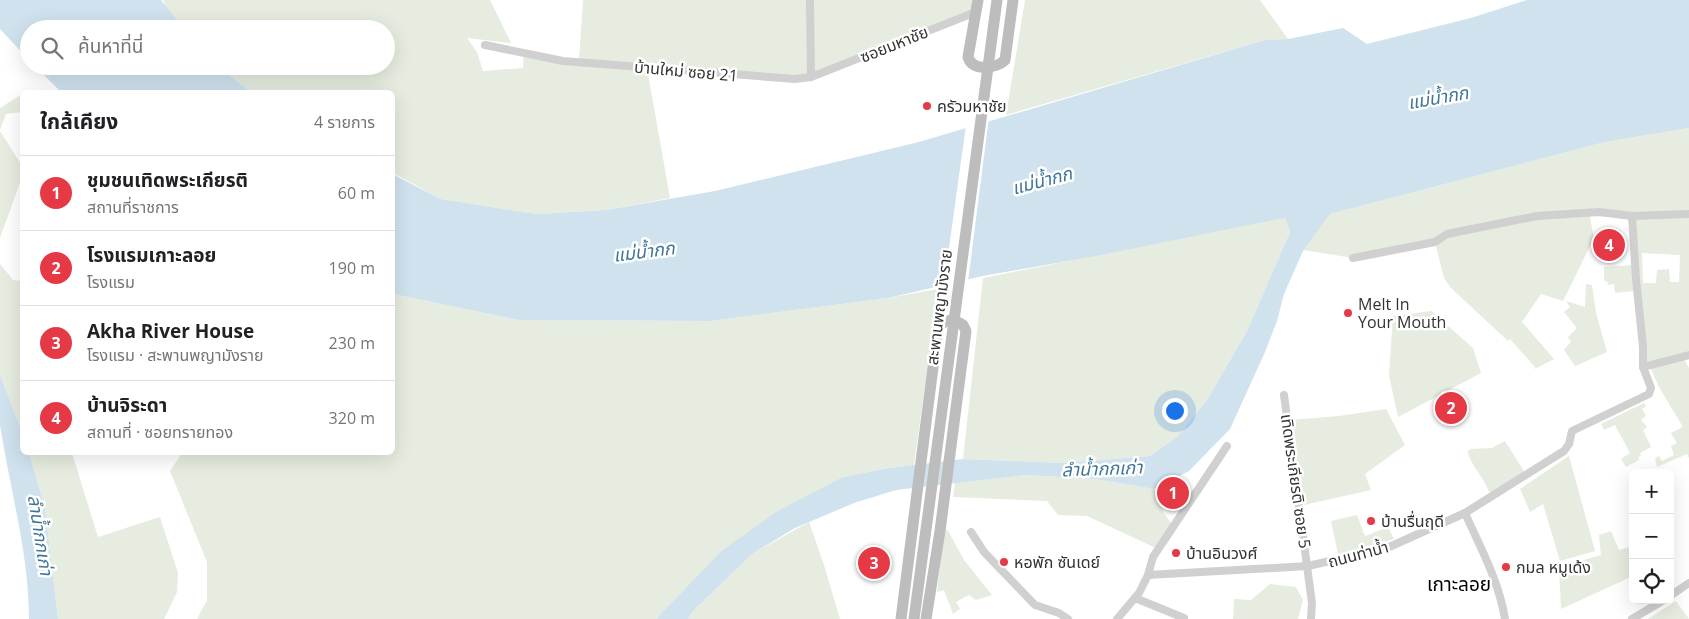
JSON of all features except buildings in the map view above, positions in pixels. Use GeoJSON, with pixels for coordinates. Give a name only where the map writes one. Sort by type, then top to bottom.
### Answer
{"type":"FeatureCollection","features":[{"type":"Feature","properties":{"kind":"main road","name":"สะพานพญามังราย"},"geometry":{"type":"LineString","coordinates":[[914,619],[996,0]]}},
{"type":"Feature","properties":{"kind":"main road"},"geometry":{"type":"LineString","coordinates":[[977,6],[968,58],[974,66],[994,68],[1005,60],[1013,0]]}},
{"type":"Feature","properties":{"kind":"main road"},"geometry":{"type":"LineString","coordinates":[[901,619],[938,328],[944,322],[952,320],[963,324],[966,331],[926,619]]}},
{"type":"Feature","properties":{"kind":"street"},"geometry":{"type":"LineString","coordinates":[[810,0],[811,77]]}},
{"type":"Feature","properties":{"kind":"street","name":"ซอยมหาชัย"},"geometry":{"type":"LineString","coordinates":[[811,77],[977,6]]}},
{"type":"Feature","properties":{"kind":"street","name":"บ้านใหม่ ซอย 21"},"geometry":{"type":"LineString","coordinates":[[485,45],[563,61],[795,80],[811,77]]}},
{"type":"Feature","properties":{"kind":"street"},"geometry":{"type":"LineString","coordinates":[[1353,258],[1435,242],[1447,234],[1537,216],[1599,212],[1632,216],[1689,214]]}},
{"type":"Feature","properties":{"kind":"street"},"geometry":{"type":"LineString","coordinates":[[1632,216],[1636,279],[1644,347],[1643,367],[1689,355]]}},
{"type":"Feature","properties":{"kind":"street","name":"ถนนท่าน้ำ"},"geometry":{"type":"LineString","coordinates":[[1148,576],[1308,566],[1387,548],[1464,513],[1564,451],[1569,444],[1572,431],[1649,394],[1650,388],[1643,367]]}},
{"type":"Feature","properties":{"kind":"street","name":"เทิดพระเกียรติ ซอย 5"},"geometry":{"type":"LineString","coordinates":[[1284,395],[1308,566],[1312,603],[1311,619]]}},
{"type":"Feature","properties":{"kind":"street"},"geometry":{"type":"LineString","coordinates":[[1117,619],[1145,584],[1153,557],[1227,446]]}},
{"type":"Feature","properties":{"kind":"street"},"geometry":{"type":"LineString","coordinates":[[1464,513],[1490,568],[1502,600],[1505,619]]}},
{"type":"Feature","properties":{"kind":"street"},"geometry":{"type":"LineString","coordinates":[[971,532],[984,552],[1035,605],[1059,613],[1068,619]]}},
{"type":"Feature","properties":{"kind":"street"},"geometry":{"type":"LineString","coordinates":[[1674,593],[1689,583]]}},
{"type":"Feature","properties":{"kind":"street"},"geometry":{"type":"LineString","coordinates":[[1135,598],[1184,618]]}},
{"type":"Feature","properties":{"kind":"street"},"geometry":{"type":"LineString","coordinates":[[1632,619],[1657,604]]}},
{"type":"Feature","properties":{"kind":"shaded area"},"geometry":{"type":"Polygon","coordinates":[[[163,0],[490,0],[511,43],[467,38],[477,52],[483,71],[523,68],[524,53],[647,68],[670,198],[606,210],[536,214],[441,199],[395,174],[395,90],[248,90],[229,75],[395,75],[395,20],[177,20],[163,0]]]}},
{"type":"Feature","properties":{"kind":"shaded area"},"geometry":{"type":"Polygon","coordinates":[[[583,0],[979,0],[976,12],[811,77],[579,61],[583,0]]]}},
{"type":"Feature","properties":{"kind":"shaded area"},"geometry":{"type":"Polygon","coordinates":[[[1025,0],[1260,0],[1288,39],[1265,40],[1006,115],[1025,0]]]}},
{"type":"Feature","properties":{"kind":"shaded area"},"geometry":{"type":"Polygon","coordinates":[[[20,95],[20,112],[6,114],[0,130],[0,108],[20,95]]]}},
{"type":"Feature","properties":{"kind":"shaded area"},"geometry":{"type":"Polygon","coordinates":[[[1689,128],[1689,355],[1643,367],[1632,216],[1589,213],[1594,238],[1563,301],[1541,294],[1522,322],[1554,359],[1535,369],[1510,339],[1508,341],[1450,287],[1444,278],[1435,242],[1353,258],[1303,250],[1330,214],[1605,142],[1689,128]],[[1642,253],[1643,283],[1656,283],[1657,270],[1669,269],[1670,282],[1679,282],[1680,255],[1642,253]]]}},
{"type":"Feature","properties":{"kind":"shaded area"},"geometry":{"type":"Polygon","coordinates":[[[0,131],[20,163],[20,183],[0,238],[0,131]]]}},
{"type":"Feature","properties":{"kind":"shaded area"},"geometry":{"type":"Polygon","coordinates":[[[1285,218],[1290,232],[1247,331],[1207,400],[1177,437],[1150,456],[1065,463],[963,459],[983,278],[1285,218]]]}},
{"type":"Feature","properties":{"kind":"shaded area"},"geometry":{"type":"Polygon","coordinates":[[[0,264],[13,280],[20,281],[20,427],[0,375],[0,264]]]}},
{"type":"Feature","properties":{"kind":"shaded area"},"geometry":{"type":"Polygon","coordinates":[[[1632,265],[1633,291],[1615,293],[1614,284],[1608,285],[1607,281],[1604,281],[1604,267],[1632,265]]]}},
{"type":"Feature","properties":{"kind":"shaded area"},"geometry":{"type":"Polygon","coordinates":[[[1586,284],[1592,285],[1596,313],[1607,352],[1575,366],[1564,350],[1571,342],[1568,337],[1577,328],[1564,312],[1570,307],[1566,301],[1585,307],[1586,284]]]}},
{"type":"Feature","properties":{"kind":"shaded area"},"geometry":{"type":"Polygon","coordinates":[[[938,289],[914,465],[843,477],[719,553],[656,619],[197,619],[207,600],[207,562],[170,471],[181,455],[395,455],[395,294],[519,320],[711,321],[888,298],[938,289]]]}},
{"type":"Feature","properties":{"kind":"shaded area"},"geometry":{"type":"Polygon","coordinates":[[[1431,311],[1473,348],[1481,373],[1398,417],[1389,375],[1393,316],[1431,311]]]}},
{"type":"Feature","properties":{"kind":"shaded area"},"geometry":{"type":"Polygon","coordinates":[[[1684,359],[1689,368],[1689,458],[1687,454],[1657,467],[1655,458],[1659,456],[1662,461],[1674,455],[1671,446],[1677,443],[1671,433],[1683,427],[1659,387],[1650,367],[1684,359]]]}},
{"type":"Feature","properties":{"kind":"shaded area"},"geometry":{"type":"Polygon","coordinates":[[[1644,403],[1646,406],[1642,409],[1646,416],[1641,420],[1647,427],[1643,430],[1651,447],[1640,453],[1639,460],[1626,467],[1621,459],[1630,453],[1615,425],[1604,430],[1601,424],[1644,403]]]}},
{"type":"Feature","properties":{"kind":"shaded area"},"geometry":{"type":"Polygon","coordinates":[[[1386,409],[1405,445],[1365,474],[1371,490],[1304,505],[1290,420],[1339,416],[1386,409]]]}},
{"type":"Feature","properties":{"kind":"shaded area"},"geometry":{"type":"Polygon","coordinates":[[[1505,441],[1525,473],[1496,491],[1489,492],[1468,451],[1471,449],[1492,448],[1505,441]]]}},
{"type":"Feature","properties":{"kind":"shaded area"},"geometry":{"type":"Polygon","coordinates":[[[30,455],[73,455],[98,537],[160,517],[178,573],[177,592],[164,619],[58,619],[45,508],[30,455]]]}},
{"type":"Feature","properties":{"kind":"shaded area"},"geometry":{"type":"Polygon","coordinates":[[[1569,456],[1595,551],[1560,561],[1543,504],[1530,512],[1520,489],[1569,456]]]}},
{"type":"Feature","properties":{"kind":"shaded area"},"geometry":{"type":"Polygon","coordinates":[[[1026,475],[1095,479],[1154,489],[1160,498],[1163,512],[1174,527],[1158,549],[1087,516],[1058,515],[1047,501],[953,497],[955,483],[1026,475]]]}},
{"type":"Feature","properties":{"kind":"shaded area"},"geometry":{"type":"Polygon","coordinates":[[[1357,515],[1365,536],[1388,527],[1394,539],[1338,554],[1331,521],[1357,515]]]}},
{"type":"Feature","properties":{"kind":"shaded area"},"geometry":{"type":"Polygon","coordinates":[[[809,522],[840,619],[688,619],[693,611],[752,554],[809,522]]]}},
{"type":"Feature","properties":{"kind":"shaded area"},"geometry":{"type":"Polygon","coordinates":[[[947,529],[964,560],[992,595],[976,600],[969,595],[956,602],[960,609],[953,614],[944,590],[937,592],[944,533],[947,529]]]}},
{"type":"Feature","properties":{"kind":"shaded area"},"geometry":{"type":"Polygon","coordinates":[[[1611,531],[1619,550],[1629,547],[1629,578],[1561,609],[1559,567],[1601,555],[1599,535],[1611,531]]]}},
{"type":"Feature","properties":{"kind":"shaded area"},"geometry":{"type":"Polygon","coordinates":[[[1270,584],[1296,587],[1303,600],[1298,619],[1233,619],[1234,599],[1251,600],[1270,584]]]}},
{"type":"Feature","properties":{"kind":"shaded area"},"geometry":{"type":"Polygon","coordinates":[[[1676,601],[1689,619],[1648,619],[1674,604],[1676,601]]]}},
{"type":"Feature","properties":{"kind":"water"},"geometry":{"type":"Polygon","coordinates":[[[0,0],[161,0],[177,20],[20,20],[20,50],[0,29],[0,0]]]}},
{"type":"Feature","properties":{"kind":"water"},"geometry":{"type":"Polygon","coordinates":[[[1527,0],[1689,0],[1689,128],[1605,142],[1330,214],[1303,251],[1284,294],[1277,321],[1265,352],[1230,429],[1189,471],[1154,489],[1095,479],[1026,475],[896,490],[854,503],[795,528],[752,554],[693,611],[688,619],[656,619],[719,553],[776,512],[843,477],[889,468],[963,459],[1065,463],[1150,456],[1177,437],[1207,400],[1247,331],[1290,232],[1285,218],[1096,256],[983,276],[888,298],[711,321],[519,320],[395,294],[395,176],[441,199],[536,214],[606,210],[715,191],[919,142],[1265,40],[1288,39],[1343,28],[1367,44],[1471,18],[1527,0]]]}},
{"type":"Feature","properties":{"kind":"water"},"geometry":{"type":"Polygon","coordinates":[[[44,75],[229,75],[248,90],[59,90],[44,75]]]}},
{"type":"Feature","properties":{"kind":"water","name":"ลำน้ำกกเก่า"},"geometry":{"type":"Polygon","coordinates":[[[0,375],[20,427],[20,455],[30,455],[45,508],[58,619],[29,619],[26,570],[0,425],[0,375]]]}},
{"type":"Feature","properties":{"kind":"pier"},"geometry":{"type":"Polygon","coordinates":[[[989,117],[968,282],[945,287],[966,125],[989,117]]]}},
{"type":"Feature","properties":{"kind":"place","name":"ครัวมหาชัย"},"geometry":{"type":"Point","coordinates":[927,106]}},
{"type":"Feature","properties":{"kind":"place","name":"บ้านจิระดา"},"geometry":{"type":"Point","coordinates":[1609,245]}},
{"type":"Feature","properties":{"kind":"place","name":"Melt In Your Mouth"},"geometry":{"type":"Point","coordinates":[1348,313]}},
{"type":"Feature","properties":{"kind":"place","name":"โรงแรมเกาะลอย"},"geometry":{"type":"Point","coordinates":[1451,408]}},
{"type":"Feature","properties":{"kind":"place","name":"ชุมชนเทิดพระเกียรติ"},"geometry":{"type":"Point","coordinates":[1173,493]}},
{"type":"Feature","properties":{"kind":"place","name":"บ้านรื่นฤดี"},"geometry":{"type":"Point","coordinates":[1371,521]}},
{"type":"Feature","properties":{"kind":"place","name":"บ้านอินวงศ์"},"geometry":{"type":"Point","coordinates":[1176,553]}},
{"type":"Feature","properties":{"kind":"place","name":"หอพัก ซันเดย์"},"geometry":{"type":"Point","coordinates":[1004,562]}},
{"type":"Feature","properties":{"kind":"place","name":"Akha River House"},"geometry":{"type":"Point","coordinates":[874,563]}},
{"type":"Feature","properties":{"kind":"place","name":"กมล หมูเด้ง"},"geometry":{"type":"Point","coordinates":[1506,567]}},
{"type":"Feature","properties":{"kind":"district","name":"เกาะลอย"},"geometry":{"type":"Point","coordinates":[1459,584]}},
{"type":"Feature","properties":{"kind":"water label","name":"แม่น้ำกก"},"geometry":{"type":"Point","coordinates":[1438,98]}},
{"type":"Feature","properties":{"kind":"water label","name":"แม่น้ำกก"},"geometry":{"type":"Point","coordinates":[1042,181]}},
{"type":"Feature","properties":{"kind":"water label","name":"แม่น้ำกก"},"geometry":{"type":"Point","coordinates":[644,252]}}]}
